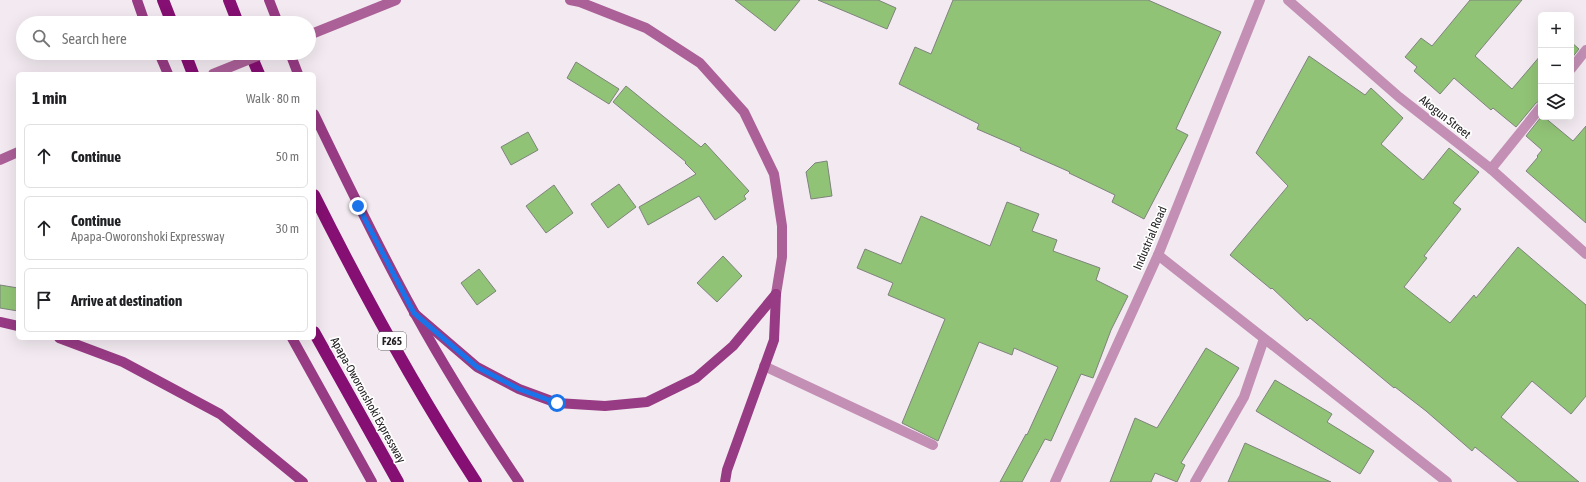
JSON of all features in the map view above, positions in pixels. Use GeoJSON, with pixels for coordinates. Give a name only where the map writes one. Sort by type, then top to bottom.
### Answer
{"type":"FeatureCollection","features":[{"type":"Feature","properties":{"kind":"highway"},"geometry":{"type":"LineString","coordinates":[[163,0],[169,16]]}},
{"type":"Feature","properties":{"kind":"highway"},"geometry":{"type":"LineString","coordinates":[[229,0],[235,16]]}},
{"type":"Feature","properties":{"kind":"highway"},"geometry":{"type":"LineString","coordinates":[[188,60],[193,72]]}},
{"type":"Feature","properties":{"kind":"highway"},"geometry":{"type":"LineString","coordinates":[[253,60],[258,72]]}},
{"type":"Feature","properties":{"kind":"highway","name":"F265"},"geometry":{"type":"LineString","coordinates":[[316,199],[361,287],[442,429],[476,482]]}},
{"type":"Feature","properties":{"kind":"highway","name":"Apapa-Oworonshoki Expressway"},"geometry":{"type":"LineString","coordinates":[[316,336],[398,482]]}},
{"type":"Feature","properties":{"kind":"main road"},"geometry":{"type":"LineString","coordinates":[[137,0],[143,16]]}},
{"type":"Feature","properties":{"kind":"main road"},"geometry":{"type":"LineString","coordinates":[[269,0],[275,16]]}},
{"type":"Feature","properties":{"kind":"main road"},"geometry":{"type":"LineString","coordinates":[[162,60],[167,72]]}},
{"type":"Feature","properties":{"kind":"main road"},"geometry":{"type":"LineString","coordinates":[[293,60],[297,72]]}},
{"type":"Feature","properties":{"kind":"main road"},"geometry":{"type":"LineString","coordinates":[[316,118],[358,206],[414,313],[492,441],[519,482]]}},
{"type":"Feature","properties":{"kind":"main road"},"geometry":{"type":"LineString","coordinates":[[414,313],[477,367],[519,389],[557,403],[605,406],[647,402],[696,378],[733,346],[776,294]]}},
{"type":"Feature","properties":{"kind":"main road"},"geometry":{"type":"LineString","coordinates":[[725,482],[727,470],[774,340],[776,294]]}},
{"type":"Feature","properties":{"kind":"main road"},"geometry":{"type":"LineString","coordinates":[[0,322],[16,326]]}},
{"type":"Feature","properties":{"kind":"main road"},"geometry":{"type":"LineString","coordinates":[[65,340],[123,362],[220,414],[303,482]]}},
{"type":"Feature","properties":{"kind":"main road"},"geometry":{"type":"LineString","coordinates":[[293,340],[372,482]]}},
{"type":"Feature","properties":{"kind":"street"},"geometry":{"type":"LineString","coordinates":[[316,32],[396,0]]}},
{"type":"Feature","properties":{"kind":"street"},"geometry":{"type":"LineString","coordinates":[[570,0],[580,2],[646,28],[700,63],[744,112],[774,174],[782,226],[782,256],[776,294]]}},
{"type":"Feature","properties":{"kind":"street","name":"Industrial Road"},"geometry":{"type":"LineString","coordinates":[[1055,482],[1158,255],[1260,0]]}},
{"type":"Feature","properties":{"kind":"street","name":"Akogun Street"},"geometry":{"type":"LineString","coordinates":[[1288,0],[1399,97],[1491,169],[1586,254]]}},
{"type":"Feature","properties":{"kind":"street"},"geometry":{"type":"LineString","coordinates":[[1574,65],[1586,50]]}},
{"type":"Feature","properties":{"kind":"street"},"geometry":{"type":"LineString","coordinates":[[218,72],[248,60]]}},
{"type":"Feature","properties":{"kind":"street"},"geometry":{"type":"LineString","coordinates":[[1491,169],[1538,111]]}},
{"type":"Feature","properties":{"kind":"street"},"geometry":{"type":"LineString","coordinates":[[0,160],[16,153]]}},
{"type":"Feature","properties":{"kind":"street"},"geometry":{"type":"LineString","coordinates":[[1158,255],[1447,482]]}},
{"type":"Feature","properties":{"kind":"street"},"geometry":{"type":"LineString","coordinates":[[1194,482],[1244,397],[1264,339]]}},
{"type":"Feature","properties":{"kind":"street"},"geometry":{"type":"LineString","coordinates":[[764,366],[934,445]]}},
{"type":"Feature","properties":{"kind":"building"},"geometry":{"type":"Polygon","coordinates":[[[735,0],[800,0],[775,31],[735,0]]]}},
{"type":"Feature","properties":{"kind":"building"},"geometry":{"type":"Polygon","coordinates":[[[818,0],[878,0],[896,8],[887,29],[818,0]]]}},
{"type":"Feature","properties":{"kind":"building"},"geometry":{"type":"Polygon","coordinates":[[[953,0],[1148,0],[1221,32],[1176,129],[1188,135],[1144,219],[1112,202],[1115,195],[1069,173],[1070,172],[1020,150],[1021,148],[977,129],[979,124],[899,84],[915,47],[931,54],[953,0]]]}},
{"type":"Feature","properties":{"kind":"building"},"geometry":{"type":"Polygon","coordinates":[[[1470,0],[1522,0],[1475,56],[1512,89],[1538,59],[1538,102],[1516,127],[1493,108],[1491,110],[1454,78],[1440,94],[1414,71],[1417,67],[1405,57],[1421,38],[1432,46],[1470,0]]]}},
{"type":"Feature","properties":{"kind":"building"},"geometry":{"type":"Polygon","coordinates":[[[1574,45],[1579,49],[1574,55],[1574,45]]]}},
{"type":"Feature","properties":{"kind":"building"},"geometry":{"type":"Polygon","coordinates":[[[1309,56],[1365,95],[1371,88],[1403,118],[1381,144],[1423,180],[1449,148],[1479,172],[1453,203],[1461,209],[1424,256],[1427,258],[1404,287],[1450,323],[1474,295],[1476,298],[1518,247],[1586,305],[1586,396],[1571,414],[1532,381],[1501,417],[1579,482],[1518,482],[1475,447],[1472,451],[1426,411],[1395,387],[1394,388],[1310,318],[1307,321],[1272,288],[1271,289],[1230,255],[1288,186],[1256,153],[1309,56]]]}},
{"type":"Feature","properties":{"kind":"building"},"geometry":{"type":"Polygon","coordinates":[[[576,62],[619,89],[609,104],[567,78],[576,62]]]}},
{"type":"Feature","properties":{"kind":"building"},"geometry":{"type":"Polygon","coordinates":[[[626,86],[701,147],[705,143],[749,191],[744,196],[746,199],[715,220],[699,196],[648,225],[639,207],[696,174],[685,163],[686,162],[613,102],[626,86]]]}},
{"type":"Feature","properties":{"kind":"building"},"geometry":{"type":"Polygon","coordinates":[[[1539,120],[1548,120],[1573,141],[1586,126],[1586,223],[1526,171],[1542,150],[1526,136],[1539,120]]]}},
{"type":"Feature","properties":{"kind":"building"},"geometry":{"type":"Polygon","coordinates":[[[528,132],[538,150],[511,165],[501,147],[528,132]]]}},
{"type":"Feature","properties":{"kind":"building"},"geometry":{"type":"Polygon","coordinates":[[[827,161],[832,196],[811,199],[806,172],[815,163],[827,161]]]}},
{"type":"Feature","properties":{"kind":"building"},"geometry":{"type":"Polygon","coordinates":[[[619,184],[636,207],[608,228],[591,204],[619,184]]]}},
{"type":"Feature","properties":{"kind":"building"},"geometry":{"type":"Polygon","coordinates":[[[554,185],[573,213],[546,233],[526,206],[554,185]]]}},
{"type":"Feature","properties":{"kind":"building"},"geometry":{"type":"Polygon","coordinates":[[[1007,202],[1039,214],[1032,231],[1057,240],[1053,251],[1100,268],[1096,280],[1128,296],[1111,330],[1093,378],[1081,374],[1051,441],[1045,439],[1022,482],[1000,482],[1026,434],[1027,435],[1058,367],[1014,348],[1012,355],[979,342],[938,441],[902,423],[945,319],[888,295],[893,283],[857,268],[865,249],[901,264],[921,216],[990,246],[1007,202]]]}},
{"type":"Feature","properties":{"kind":"building"},"geometry":{"type":"Polygon","coordinates":[[[723,256],[742,276],[717,302],[697,283],[723,256]]]}},
{"type":"Feature","properties":{"kind":"building"},"geometry":{"type":"Polygon","coordinates":[[[479,269],[496,291],[477,305],[461,283],[479,269]]]}},
{"type":"Feature","properties":{"kind":"building"},"geometry":{"type":"Polygon","coordinates":[[[0,285],[16,288],[16,311],[0,308],[0,285]]]}},
{"type":"Feature","properties":{"kind":"building"},"geometry":{"type":"Polygon","coordinates":[[[1206,348],[1239,368],[1181,463],[1185,465],[1177,482],[1155,473],[1151,482],[1110,482],[1135,418],[1157,428],[1206,348]]]}},
{"type":"Feature","properties":{"kind":"building"},"geometry":{"type":"Polygon","coordinates":[[[1275,380],[1332,414],[1327,422],[1374,451],[1360,474],[1256,411],[1275,380]]]}},
{"type":"Feature","properties":{"kind":"building"},"geometry":{"type":"Polygon","coordinates":[[[1245,443],[1331,482],[1228,482],[1245,443]]]}},
{"type":"Feature","properties":{"kind":"route"},"geometry":{"type":"LineString","coordinates":[[358,206],[414,313],[477,367],[519,389],[557,403]]}}]}
